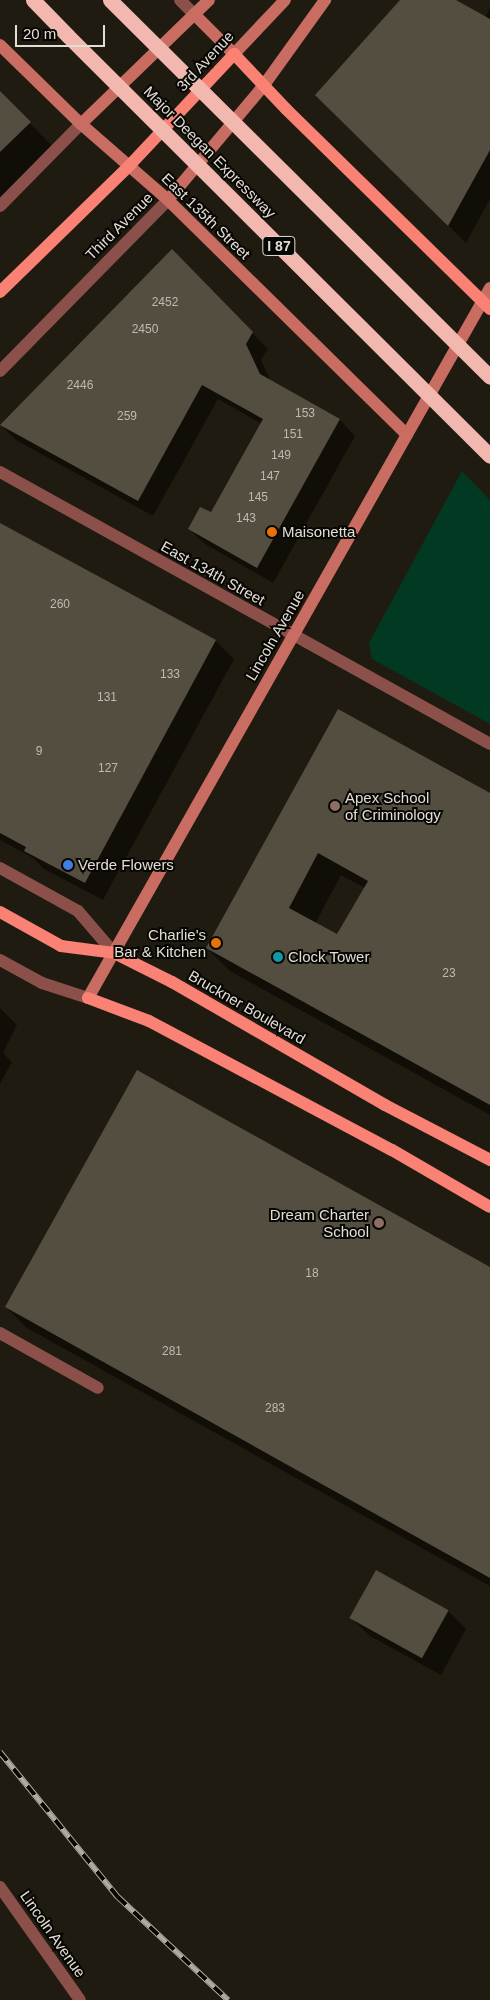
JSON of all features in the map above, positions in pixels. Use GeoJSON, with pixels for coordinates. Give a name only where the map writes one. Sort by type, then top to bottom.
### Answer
{"type":"FeatureCollection","features":[{"type":"Feature","properties":{"kind":"highway","name":"Major Deegan Expressway"},"geometry":{"type":"LineString","coordinates":[[33,0],[490,456]]}},
{"type":"Feature","properties":{"kind":"highway"},"geometry":{"type":"LineString","coordinates":[[110,0],[490,377]]}},
{"type":"Feature","properties":{"kind":"main road"},"geometry":{"type":"LineString","coordinates":[[81,124],[208,0]]}},
{"type":"Feature","properties":{"kind":"main road","name":"3rd Avenue"},"geometry":{"type":"LineString","coordinates":[[0,292],[129,166],[285,0]]}},
{"type":"Feature","properties":{"kind":"main road","name":"Third Avenue"},"geometry":{"type":"LineString","coordinates":[[168,200],[264,85],[325,0]]}},
{"type":"Feature","properties":{"kind":"main road"},"geometry":{"type":"LineString","coordinates":[[194,14],[293,116],[486,306]]}},
{"type":"Feature","properties":{"kind":"main road","name":"East 135th Street"},"geometry":{"type":"LineString","coordinates":[[0,45],[81,124],[168,200],[407,435]]}},
{"type":"Feature","properties":{"kind":"main road","name":"Lincoln Avenue"},"geometry":{"type":"LineString","coordinates":[[88,998],[407,435],[486,306],[490,288]]}},
{"type":"Feature","properties":{"kind":"main road"},"geometry":{"type":"LineString","coordinates":[[0,912],[60,946],[114,953]]}},
{"type":"Feature","properties":{"kind":"main road","name":"Bruckner Boulevard"},"geometry":{"type":"LineString","coordinates":[[114,953],[180,987],[385,1105],[490,1160]]}},
{"type":"Feature","properties":{"kind":"main road"},"geometry":{"type":"LineString","coordinates":[[88,998],[148,1021],[392,1150],[490,1207]]}},
{"type":"Feature","properties":{"kind":"street"},"geometry":{"type":"LineString","coordinates":[[180,0],[194,14]]}},
{"type":"Feature","properties":{"kind":"street"},"geometry":{"type":"LineString","coordinates":[[0,206],[81,124]]}},
{"type":"Feature","properties":{"kind":"street","name":"Third Avenue"},"geometry":{"type":"LineString","coordinates":[[0,371],[168,200]]}},
{"type":"Feature","properties":{"kind":"street","name":"East 134th Street"},"geometry":{"type":"LineString","coordinates":[[0,472],[490,744]]}},
{"type":"Feature","properties":{"kind":"street","name":"Bruckner Boulevard"},"geometry":{"type":"LineString","coordinates":[[0,868],[78,911],[114,953]]}},
{"type":"Feature","properties":{"kind":"street"},"geometry":{"type":"LineString","coordinates":[[0,960],[42,983],[88,998]]}},
{"type":"Feature","properties":{"kind":"street"},"geometry":{"type":"LineString","coordinates":[[0,1333],[98,1388]]}},
{"type":"Feature","properties":{"kind":"street","name":"Lincoln Avenue"},"geometry":{"type":"LineString","coordinates":[[0,1887],[80,2000]]}},
{"type":"Feature","properties":{"kind":"green space"},"geometry":{"type":"Polygon","coordinates":[[[462,471],[490,500],[490,724],[372,659],[369,643],[462,471]]]}},
{"type":"Feature","properties":{"kind":"building"},"geometry":{"type":"Polygon","coordinates":[[[400,0],[456,0],[490,19],[490,150],[448,226],[315,95],[400,0]]]}},
{"type":"Feature","properties":{"kind":"building"},"geometry":{"type":"Polygon","coordinates":[[[0,91],[31,122],[0,152],[0,91]]]}},
{"type":"Feature","properties":{"kind":"building"},"geometry":{"type":"Polygon","coordinates":[[[172,249],[253,332],[246,344],[260,374],[340,419],[257,568],[188,529],[200,507],[211,512],[263,419],[202,385],[138,501],[0,425],[172,249]]]}},
{"type":"Feature","properties":{"kind":"building"},"geometry":{"type":"Polygon","coordinates":[[[0,523],[216,640],[85,883],[24,851],[26,847],[0,833],[0,523]]]}},
{"type":"Feature","properties":{"kind":"building"},"geometry":{"type":"Polygon","coordinates":[[[338,709],[490,793],[490,1105],[206,948],[338,709]],[[318,853],[289,908],[337,934],[368,881],[318,853]]]}},
{"type":"Feature","properties":{"kind":"building"},"geometry":{"type":"Polygon","coordinates":[[[137,1070],[490,1267],[490,1578],[5,1307],[137,1070]]]}},
{"type":"Feature","properties":{"kind":"building"},"geometry":{"type":"Polygon","coordinates":[[[376,1570],[449,1610],[422,1658],[349,1618],[376,1570]]]}},
{"type":"Feature","properties":{"kind":"railway"},"geometry":{"type":"LineString","coordinates":[[0,1752],[118,1897],[228,2000]]}},
{"type":"Feature","properties":{"kind":"place","name":"Maisonetta"},"geometry":{"type":"Point","coordinates":[272,532]}},
{"type":"Feature","properties":{"kind":"place","name":"Apex School of Criminology"},"geometry":{"type":"Point","coordinates":[335,806]}},
{"type":"Feature","properties":{"kind":"place","name":"Verde Flowers"},"geometry":{"type":"Point","coordinates":[68,865]}},
{"type":"Feature","properties":{"kind":"place","name":"Charlie's Bar & Kitchen"},"geometry":{"type":"Point","coordinates":[216,943]}},
{"type":"Feature","properties":{"kind":"place","name":"Clock Tower"},"geometry":{"type":"Point","coordinates":[278,957]}},
{"type":"Feature","properties":{"kind":"place","name":"Dream Charter School"},"geometry":{"type":"Point","coordinates":[379,1223]}}]}
